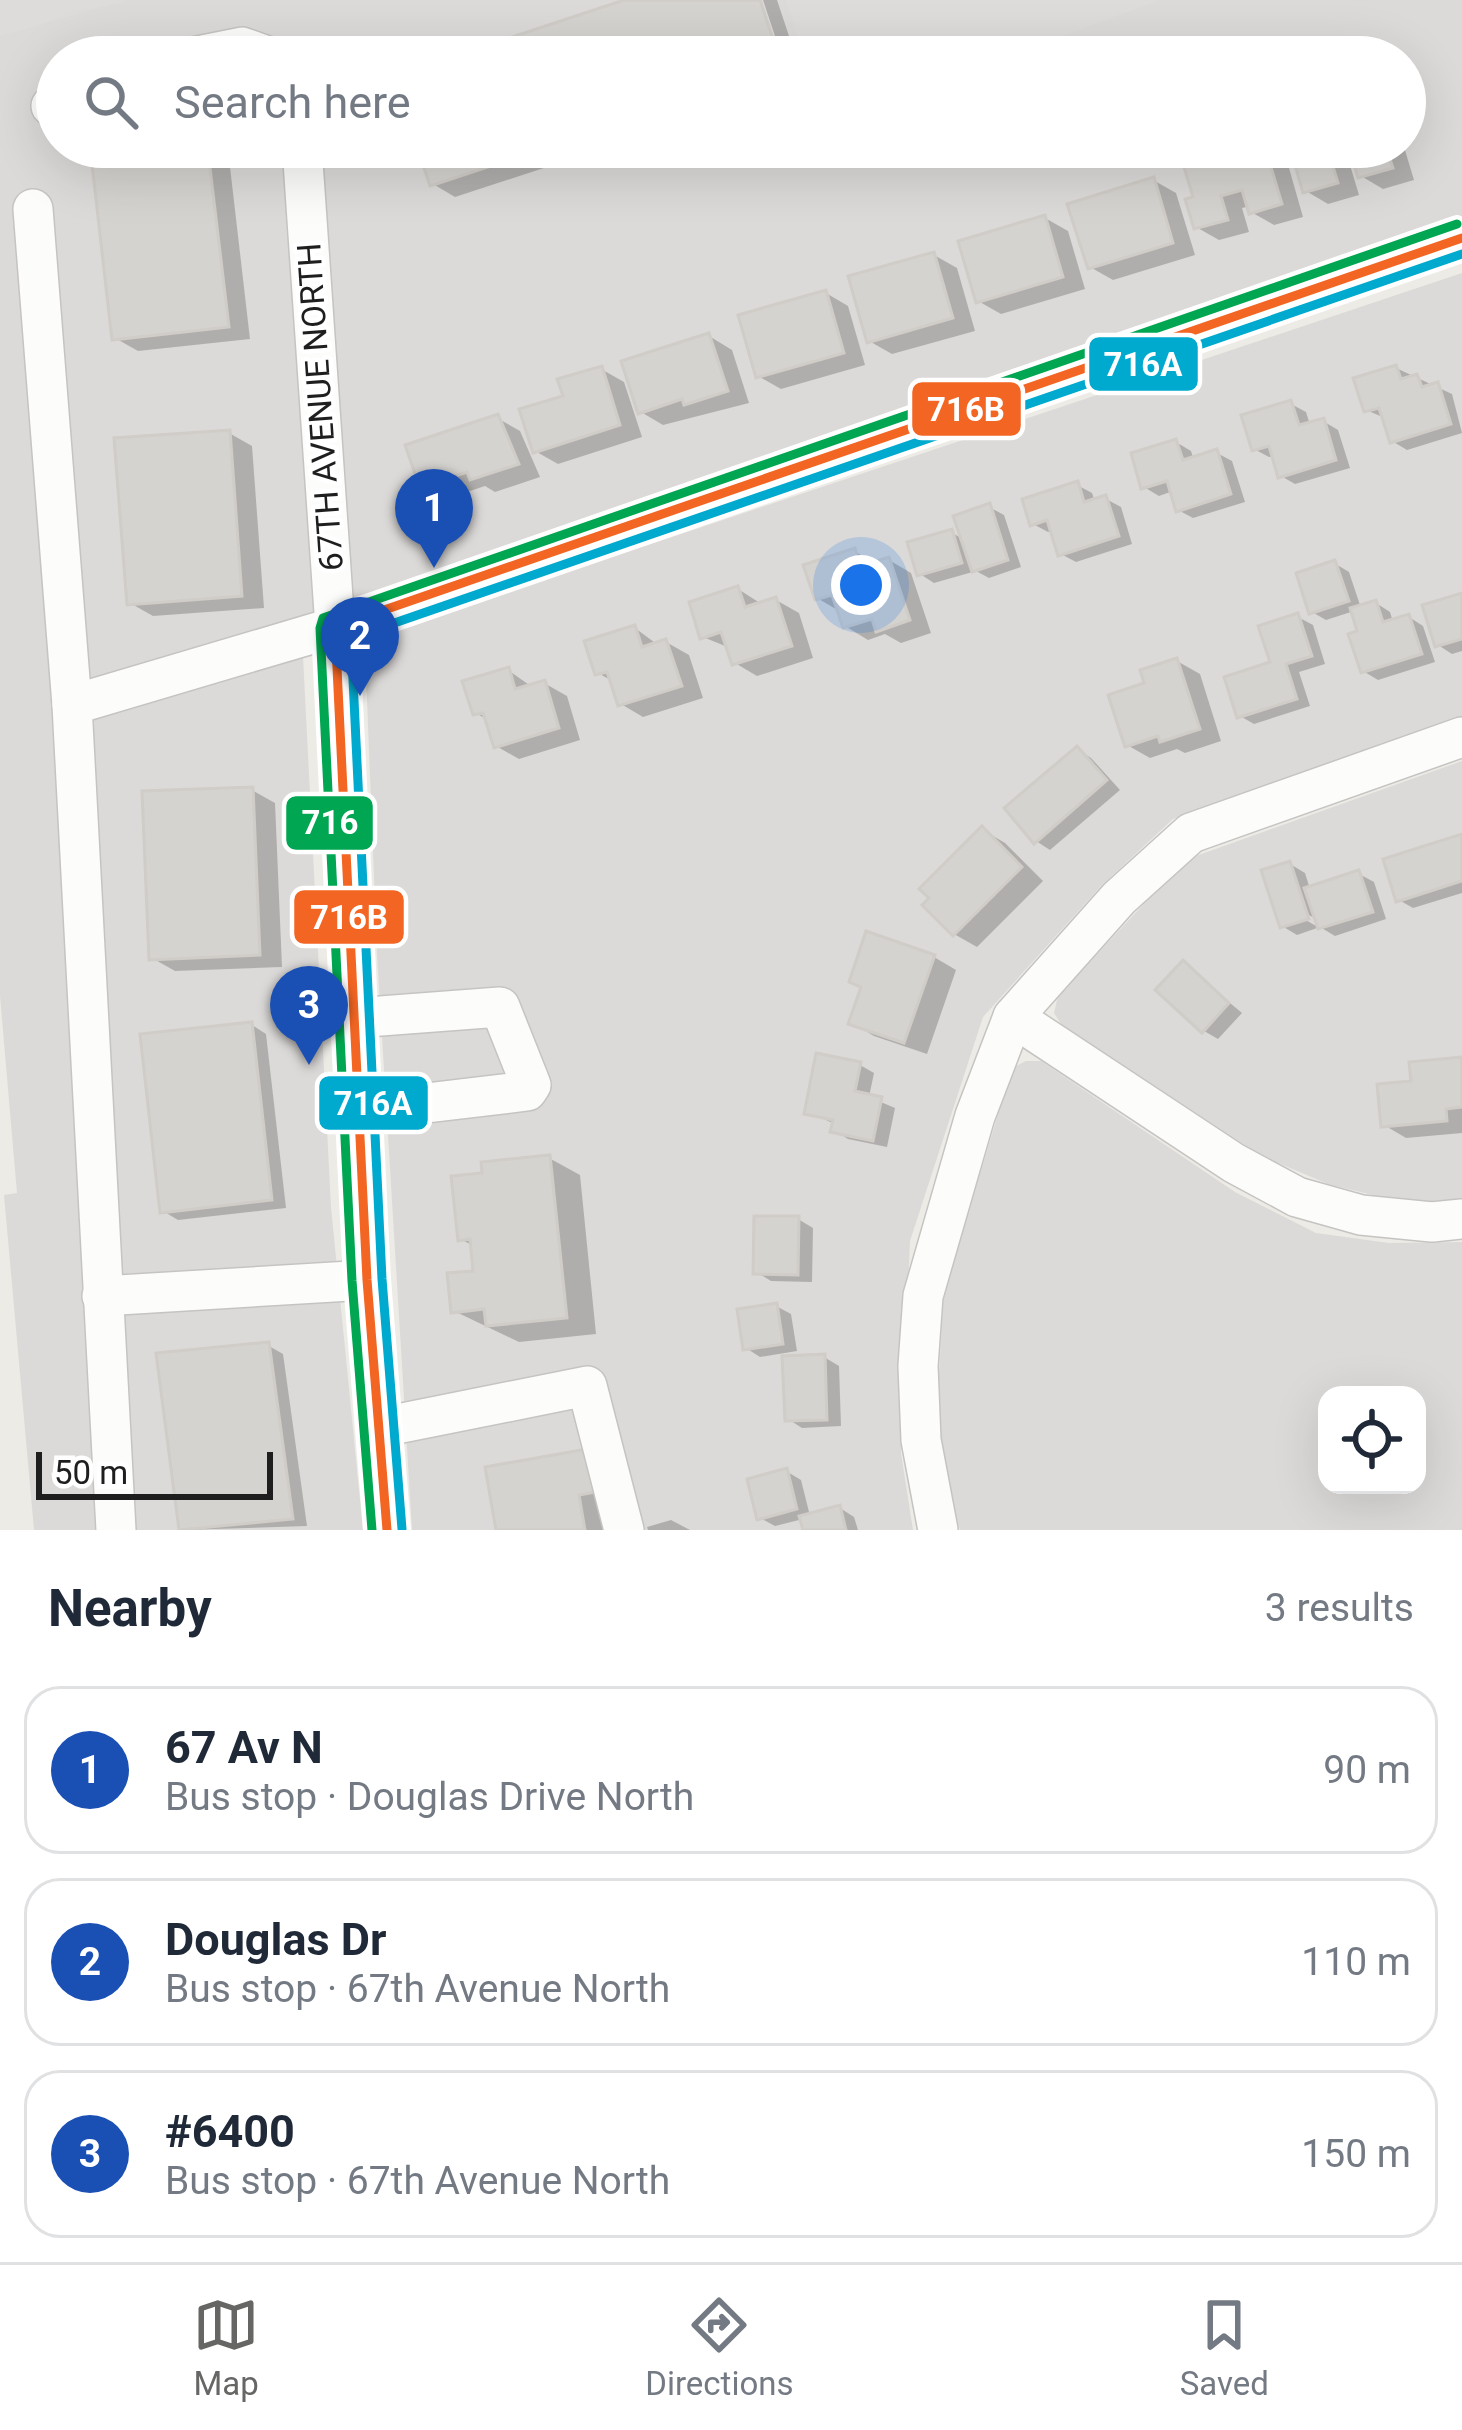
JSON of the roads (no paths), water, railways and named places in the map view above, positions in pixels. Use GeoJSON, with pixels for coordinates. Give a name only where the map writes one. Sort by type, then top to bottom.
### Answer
{"type":"FeatureCollection","features":[{"type":"Feature","properties":{"kind":"street","name":"67TH AVENUE NORTH"},"geometry":{"type":"LineString","coordinates":[[303,168],[335,627],[377,1428],[387,1530]]}},
{"type":"Feature","properties":{"kind":"street"},"geometry":{"type":"LineString","coordinates":[[33,209],[72,705],[116,1530]]}},
{"type":"Feature","properties":{"kind":"street"},"geometry":{"type":"LineString","coordinates":[[72,705],[335,627],[1462,238]]}},
{"type":"Feature","properties":{"kind":"street"},"geometry":{"type":"LineString","coordinates":[[938,1530],[922,1440],[918,1366],[923,1296],[975,1116],[1012,1017],[1119,898],[1191,833],[1462,736]]}},
{"type":"Feature","properties":{"kind":"street"},"geometry":{"type":"LineString","coordinates":[[354,1018],[500,1007],[530,1085],[527,1091],[359,1111]]}},
{"type":"Feature","properties":{"kind":"street"},"geometry":{"type":"LineString","coordinates":[[1012,1017],[1234,1163],[1297,1197],[1361,1215],[1432,1222],[1462,1219]]}},
{"type":"Feature","properties":{"kind":"street"},"geometry":{"type":"LineString","coordinates":[[102,1296],[368,1280]]}},
{"type":"Feature","properties":{"kind":"street"},"geometry":{"type":"LineString","coordinates":[[377,1428],[587,1386],[624,1530]]}},
{"type":"Feature","properties":{"kind":"place","name":"67 Av N"},"geometry":{"type":"Point","coordinates":[434,568]}},
{"type":"Feature","properties":{"kind":"place","name":"Douglas Dr"},"geometry":{"type":"Point","coordinates":[360,696]}},
{"type":"Feature","properties":{"kind":"place","name":"#6400"},"geometry":{"type":"Point","coordinates":[309,1065]}}]}
